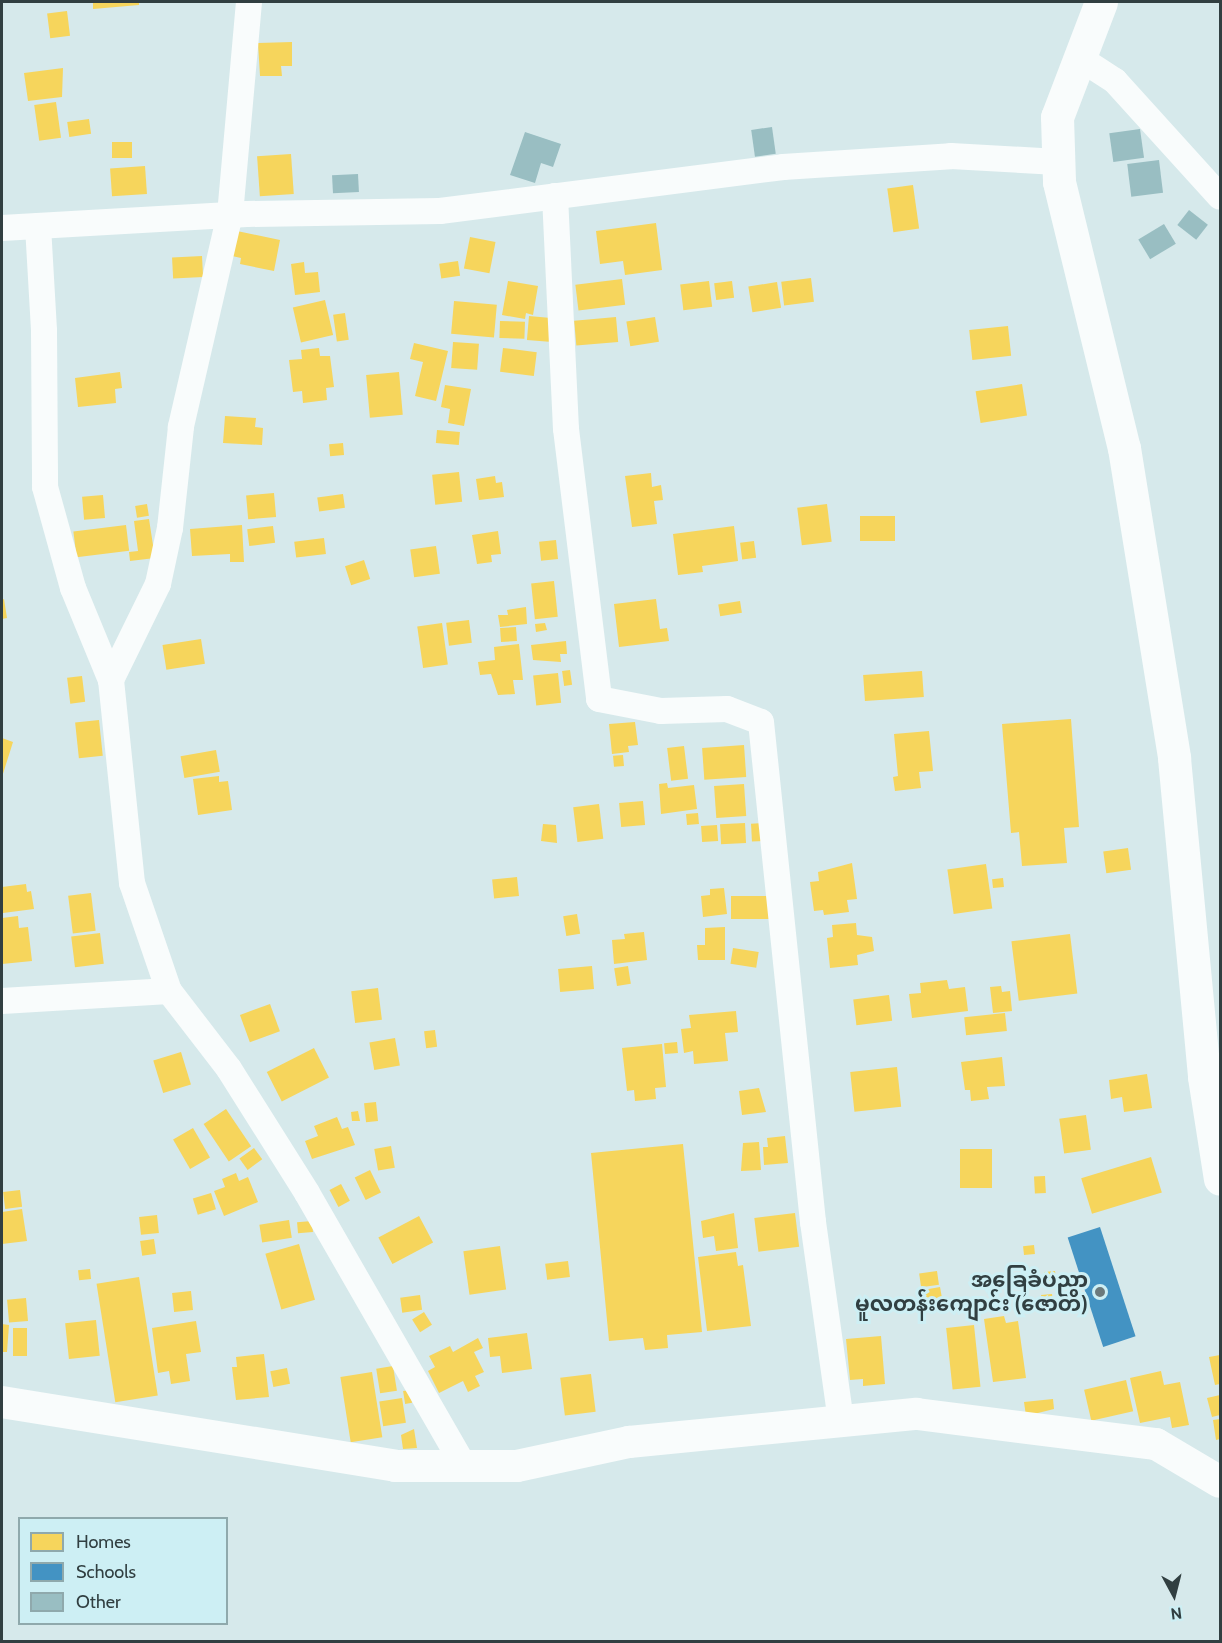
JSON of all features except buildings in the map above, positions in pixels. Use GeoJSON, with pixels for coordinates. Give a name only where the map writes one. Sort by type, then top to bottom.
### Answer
{"type":"FeatureCollection","features":[{"type":"Feature","properties":{"kind":"main road"},"geometry":{"type":"LineString","coordinates":[[1101,2],[1078,57],[1057,117],[1058,162],[1080,279],[1124,448],[1172,747],[1204,1077],[1221,1179]]}},
{"type":"Feature","properties":{"kind":"street"},"geometry":{"type":"LineString","coordinates":[[111,680],[158,584],[170,528],[181,427],[230,214],[249,2]]}},
{"type":"Feature","properties":{"kind":"street"},"geometry":{"type":"LineString","coordinates":[[1078,57],[1115,81],[1221,196]]}},
{"type":"Feature","properties":{"kind":"street"},"geometry":{"type":"LineString","coordinates":[[2,228],[230,214],[440,211],[783,167],[951,156],[1058,162]]}},
{"type":"Feature","properties":{"kind":"street"},"geometry":{"type":"LineString","coordinates":[[555,196],[567,429],[598,699],[661,711],[728,709],[761,722],[813,1222],[841,1421]]}},
{"type":"Feature","properties":{"kind":"street"},"geometry":{"type":"LineString","coordinates":[[38,226],[44,331],[45,487],[73,588],[111,680],[132,883],[169,992],[229,1069],[289,1164],[464,1466]]}},
{"type":"Feature","properties":{"kind":"street"},"geometry":{"type":"LineString","coordinates":[[2,1001],[169,992]]}},
{"type":"Feature","properties":{"kind":"street"},"geometry":{"type":"LineString","coordinates":[[2,1402],[395,1466],[517,1466],[629,1442],[917,1414],[1156,1444],[1221,1482]]}},
{"type":"Feature","properties":{"kind":"place","name":"အခြေခံပညာ မူလတန်းကျောင်း (ဇောတိ)"},"geometry":{"type":"Point","coordinates":[1100,1292]}}]}
